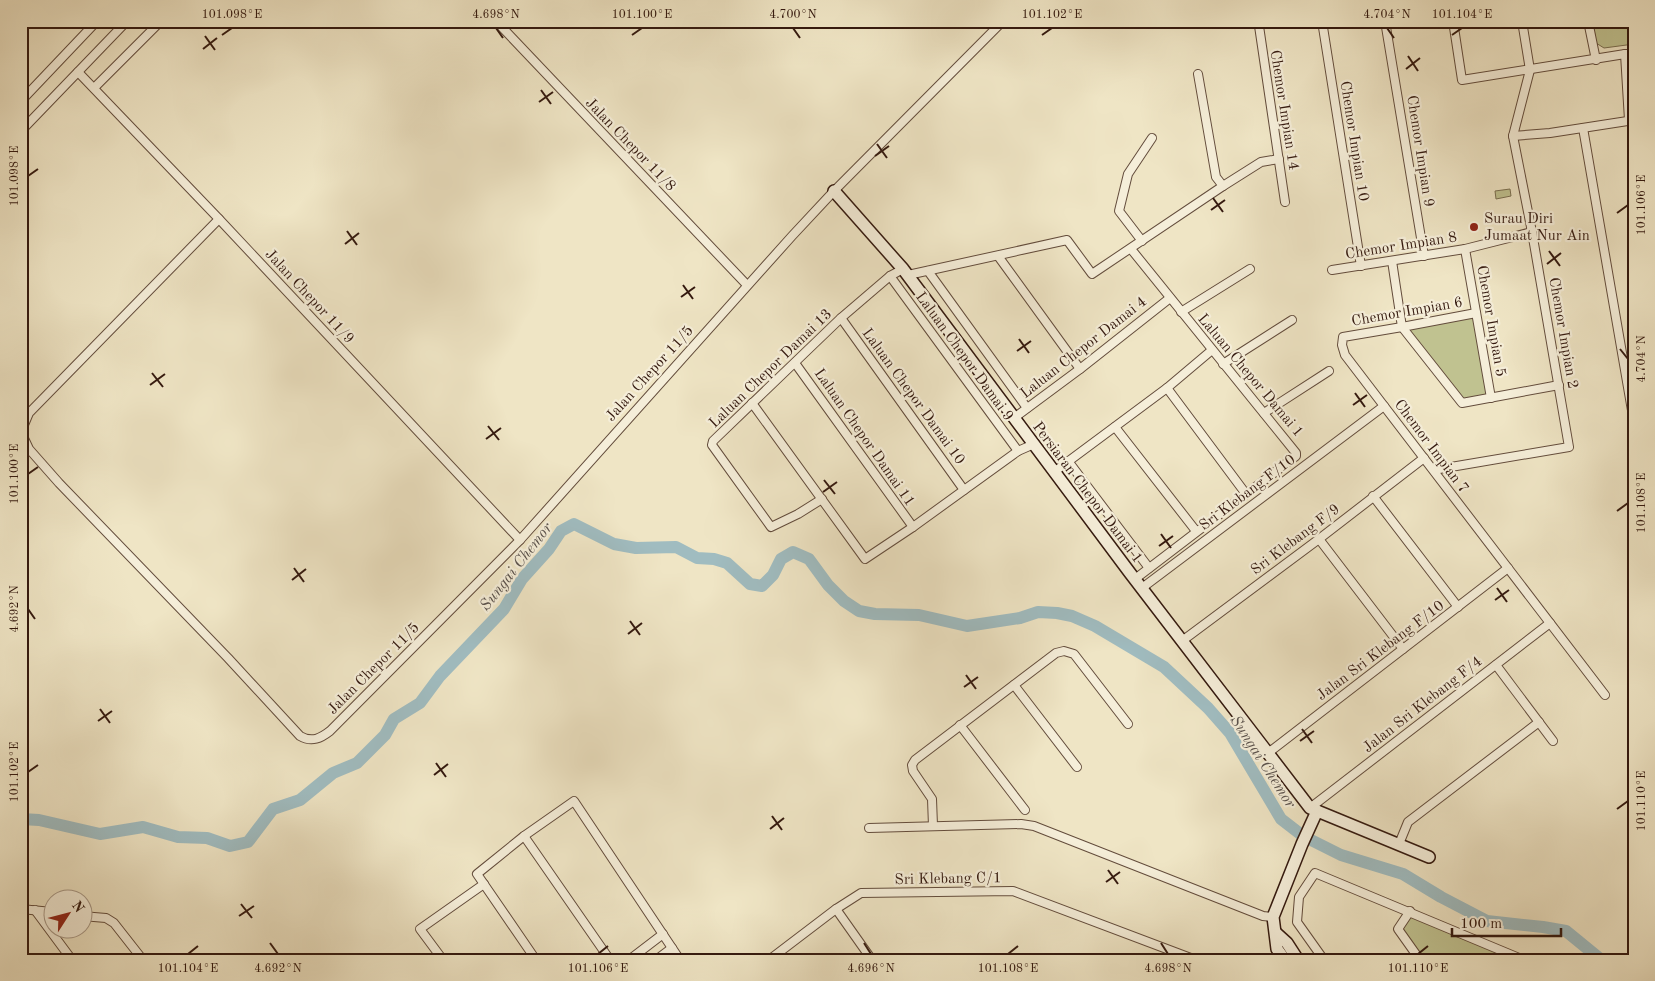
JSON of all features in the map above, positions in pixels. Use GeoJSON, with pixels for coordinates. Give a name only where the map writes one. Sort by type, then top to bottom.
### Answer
{"type":"FeatureCollection","features":[{"type":"Feature","properties":{"kind":"street"},"geometry":{"type":"LineString","coordinates":[[21,101],[97,21]]}},
{"type":"Feature","properties":{"kind":"street"},"geometry":{"type":"LineString","coordinates":[[21,131],[127,21]]}},
{"type":"Feature","properties":{"kind":"street"},"geometry":{"type":"LineString","coordinates":[[94,88],[161,21]]}},
{"type":"Feature","properties":{"kind":"street","name":"Jalan Chepor 11/8"},"geometry":{"type":"LineString","coordinates":[[496,21],[747,285]]}},
{"type":"Feature","properties":{"kind":"street","name":"Jalan Chepor 11/5"},"geometry":{"type":"LineString","coordinates":[[219,219],[29,413],[22,432],[28,449],[59,483],[228,658],[300,736],[306,740],[314,740],[330,731],[520,540],[747,285],[834,191],[1003,21]]}},
{"type":"Feature","properties":{"kind":"street","name":"Chemor Impian 14"},"geometry":{"type":"LineString","coordinates":[[1260,21],[1259,26],[1286,202]]}},
{"type":"Feature","properties":{"kind":"street","name":"Chemor Impian 10"},"geometry":{"type":"LineString","coordinates":[[1322,21],[1362,266]]}},
{"type":"Feature","properties":{"kind":"street","name":"Chemor Impian 9"},"geometry":{"type":"LineString","coordinates":[[1385,21],[1424,256]]}},
{"type":"Feature","properties":{"kind":"street"},"geometry":{"type":"LineString","coordinates":[[1453,21],[1462,80],[1634,54]]}},
{"type":"Feature","properties":{"kind":"street"},"geometry":{"type":"LineString","coordinates":[[1522,21],[1530,70],[1513,136],[1631,120],[1630,83],[1625,54]]}},
{"type":"Feature","properties":{"kind":"street"},"geometry":{"type":"LineString","coordinates":[[1588,21],[1596,60]]}},
{"type":"Feature","properties":{"kind":"street","name":"Jalan Chepor 11/9"},"geometry":{"type":"LineString","coordinates":[[78,72],[219,219],[520,540]]}},
{"type":"Feature","properties":{"kind":"street"},"geometry":{"type":"LineString","coordinates":[[1198,74],[1216,177],[1223,186]]}},
{"type":"Feature","properties":{"kind":"street"},"geometry":{"type":"LineString","coordinates":[[1583,128],[1631,392],[1634,422]]}},
{"type":"Feature","properties":{"kind":"street","name":"Chemor Impian 2"},"geometry":{"type":"LineString","coordinates":[[1439,469],[1569,447],[1532,232],[1513,136]]}},
{"type":"Feature","properties":{"kind":"street"},"geometry":{"type":"LineString","coordinates":[[1142,241],[1119,211],[1128,174],[1152,138]]}},
{"type":"Feature","properties":{"kind":"street"},"geometry":{"type":"LineString","coordinates":[[906,272],[928,271],[1067,240],[1092,274],[1261,162],[1279,159]]}},
{"type":"Feature","properties":{"kind":"street","name":"Persiaran Chepor Damai 1"},"geometry":{"type":"LineString","coordinates":[[834,191],[906,272],[1182,641],[1313,809]]}},
{"type":"Feature","properties":{"kind":"street","name":"Chemor Impian 8"},"geometry":{"type":"LineString","coordinates":[[1332,270],[1465,249],[1532,232]]}},
{"type":"Feature","properties":{"kind":"street","name":"Laluan Chepor Damai 1"},"geometry":{"type":"LineString","coordinates":[[1130,249],[1296,450],[1296,456],[1149,568],[1139,583]]}},
{"type":"Feature","properties":{"kind":"street","name":"Chemor Impian 5"},"geometry":{"type":"LineString","coordinates":[[1465,249],[1492,398]]}},
{"type":"Feature","properties":{"kind":"street"},"geometry":{"type":"LineString","coordinates":[[998,256],[1080,369]]}},
{"type":"Feature","properties":{"kind":"street"},"geometry":{"type":"LineString","coordinates":[[1392,261],[1402,327],[1462,403],[1559,386]]}},
{"type":"Feature","properties":{"kind":"street"},"geometry":{"type":"LineString","coordinates":[[1181,312],[1250,269]]}},
{"type":"Feature","properties":{"kind":"street"},"geometry":{"type":"LineString","coordinates":[[928,271],[1027,408]]}},
{"type":"Feature","properties":{"kind":"street","name":"Laluan Chepor Damai 13"},"geometry":{"type":"LineString","coordinates":[[822,499],[774,527],[768,524],[712,445],[712,441],[842,318],[890,276],[906,272]]}},
{"type":"Feature","properties":{"kind":"street","name":"Laluan Chepor Damai 9"},"geometry":{"type":"LineString","coordinates":[[890,276],[1018,451]]}},
{"type":"Feature","properties":{"kind":"street","name":"Laluan Chepor Damai 4"},"geometry":{"type":"LineString","coordinates":[[1014,418],[1170,298]]}},
{"type":"Feature","properties":{"kind":"street","name":"Chemor Impian 6"},"geometry":{"type":"LineString","coordinates":[[1343,337],[1476,313]]}},
{"type":"Feature","properties":{"kind":"street","name":"Laluan Chepor Damai 10"},"geometry":{"type":"LineString","coordinates":[[842,318],[964,490]]}},
{"type":"Feature","properties":{"kind":"street"},"geometry":{"type":"LineString","coordinates":[[1224,364],[1292,320]]}},
{"type":"Feature","properties":{"kind":"street","name":"Chemor Impian 7"},"geometry":{"type":"LineString","coordinates":[[1343,337],[1342,345],[1345,356],[1605,695]]}},
{"type":"Feature","properties":{"kind":"street"},"geometry":{"type":"LineString","coordinates":[[1054,472],[1167,388],[1212,350]]}},
{"type":"Feature","properties":{"kind":"street","name":"Laluan Chepor Damai 11"},"geometry":{"type":"LineString","coordinates":[[795,362],[913,527]]}},
{"type":"Feature","properties":{"kind":"street"},"geometry":{"type":"LineString","coordinates":[[1264,413],[1329,371]]}},
{"type":"Feature","properties":{"kind":"street"},"geometry":{"type":"LineString","coordinates":[[1167,388],[1246,494]]}},
{"type":"Feature","properties":{"kind":"street"},"geometry":{"type":"LineString","coordinates":[[752,403],[865,559],[913,527],[1018,451],[1034,444]]}},
{"type":"Feature","properties":{"kind":"street","name":"Sri Klebang F/10"},"geometry":{"type":"LineString","coordinates":[[1139,583],[1384,406]]}},
{"type":"Feature","properties":{"kind":"street"},"geometry":{"type":"LineString","coordinates":[[1116,426],[1196,532]]}},
{"type":"Feature","properties":{"kind":"street","name":"Sri Klebang F/9"},"geometry":{"type":"LineString","coordinates":[[1182,641],[1320,539],[1424,458]]}},
{"type":"Feature","properties":{"kind":"street"},"geometry":{"type":"LineString","coordinates":[[1068,461],[1149,568]]}},
{"type":"Feature","properties":{"kind":"street"},"geometry":{"type":"LineString","coordinates":[[1373,496],[1458,607]]}},
{"type":"Feature","properties":{"kind":"street"},"geometry":{"type":"LineString","coordinates":[[1320,539],[1403,649]]}},
{"type":"Feature","properties":{"kind":"street","name":"Jalan Sri Klebang F/10"},"geometry":{"type":"LineString","coordinates":[[1268,753],[1508,568]]}},
{"type":"Feature","properties":{"kind":"street","name":"Jalan Sri Klebang F/4"},"geometry":{"type":"LineString","coordinates":[[1313,809],[1550,623]]}},
{"type":"Feature","properties":{"kind":"street"},"geometry":{"type":"LineString","coordinates":[[933,826],[932,799],[912,770],[915,760],[1056,652],[1064,651],[1074,654],[1128,724]]}},
{"type":"Feature","properties":{"kind":"street"},"geometry":{"type":"LineString","coordinates":[[1496,665],[1553,741]]}},
{"type":"Feature","properties":{"kind":"street"},"geometry":{"type":"LineString","coordinates":[[1014,685],[1077,767]]}},
{"type":"Feature","properties":{"kind":"street"},"geometry":{"type":"LineString","coordinates":[[1398,844],[1408,822],[1539,722]]}},
{"type":"Feature","properties":{"kind":"street"},"geometry":{"type":"LineString","coordinates":[[960,726],[1025,810]]}},
{"type":"Feature","properties":{"kind":"street"},"geometry":{"type":"LineString","coordinates":[[536,960],[477,874],[524,836],[574,800],[663,934],[676,958]]}},
{"type":"Feature","properties":{"kind":"street"},"geometry":{"type":"LineString","coordinates":[[1285,960],[1277,948],[1273,917],[1310,824],[1313,809],[1428,857]]}},
{"type":"Feature","properties":{"kind":"street"},"geometry":{"type":"LineString","coordinates":[[869,828],[1021,824],[1034,826],[1263,916],[1273,917]]}},
{"type":"Feature","properties":{"kind":"street"},"geometry":{"type":"LineString","coordinates":[[524,836],[610,960]]}},
{"type":"Feature","properties":{"kind":"street"},"geometry":{"type":"LineString","coordinates":[[1324,960],[1297,922],[1298,897],[1315,872],[1410,910],[1524,960]]}},
{"type":"Feature","properties":{"kind":"street"},"geometry":{"type":"LineString","coordinates":[[443,960],[420,929],[484,884]]}},
{"type":"Feature","properties":{"kind":"street","name":"Sri Klebang C/1"},"geometry":{"type":"LineString","coordinates":[[769,960],[836,908],[861,893],[1013,891],[1196,960]]}},
{"type":"Feature","properties":{"kind":"street"},"geometry":{"type":"LineString","coordinates":[[836,908],[872,960]]}},
{"type":"Feature","properties":{"kind":"street"},"geometry":{"type":"LineString","coordinates":[[21,909],[42,911]]}},
{"type":"Feature","properties":{"kind":"street"},"geometry":{"type":"LineString","coordinates":[[35,910],[72,960]]}},
{"type":"Feature","properties":{"kind":"street"},"geometry":{"type":"LineString","coordinates":[[1410,910],[1398,929],[1420,960]]}},
{"type":"Feature","properties":{"kind":"street"},"geometry":{"type":"LineString","coordinates":[[92,917],[106,918],[114,923],[143,960]]}},
{"type":"Feature","properties":{"kind":"street"},"geometry":{"type":"LineString","coordinates":[[1276,933],[1287,943],[1298,960]]}},
{"type":"Feature","properties":{"kind":"street"},"geometry":{"type":"LineString","coordinates":[[629,960],[663,934]]}},
{"type":"Feature","properties":{"kind":"street"},"geometry":{"type":"LineString","coordinates":[[656,960],[672,948]]}},
{"type":"Feature","properties":{"kind":"green space"},"geometry":{"type":"Polygon","coordinates":[[[1593,21],[1634,21],[1634,44],[1604,48],[1596,43],[1593,21]]]}},
{"type":"Feature","properties":{"kind":"green space"},"geometry":{"type":"Polygon","coordinates":[[[1510,189],[1511,196],[1496,199],[1495,191],[1510,189]]]}},
{"type":"Feature","properties":{"kind":"green space"},"geometry":{"type":"Polygon","coordinates":[[[1476,313],[1491,398],[1462,403],[1402,327],[1476,313]]]}},
{"type":"Feature","properties":{"kind":"green space"},"geometry":{"type":"Polygon","coordinates":[[[1410,911],[1524,960],[1420,960],[1398,929],[1410,911]]]}},
{"type":"Feature","properties":{"kind":"waterway","name":"Sungai Chemor"},"geometry":{"type":"LineString","coordinates":[[21,819],[39,820],[100,834],[143,827],[178,837],[207,838],[230,846],[248,842],[273,809],[300,800],[333,773],[357,763],[385,735],[394,719],[420,703],[440,676],[504,609],[522,579],[549,549],[561,531],[574,524],[614,544],[636,548],[676,547],[697,558],[714,559],[727,563],[750,584],[762,586],[773,575],[781,559],[793,552],[809,559],[828,585],[844,601],[859,611],[875,614],[919,615],[967,626],[1020,618],[1038,612],[1072,616],[1095,626],[1164,667],[1208,708],[1230,733],[1281,819],[1303,836],[1341,855],[1403,874],[1441,897],[1487,921],[1566,931],[1603,960]]}},
{"type":"Feature","properties":{"kind":"place","name":"Surau Diri Jumaat Nur Ain"},"geometry":{"type":"Point","coordinates":[1474,227]}}]}
